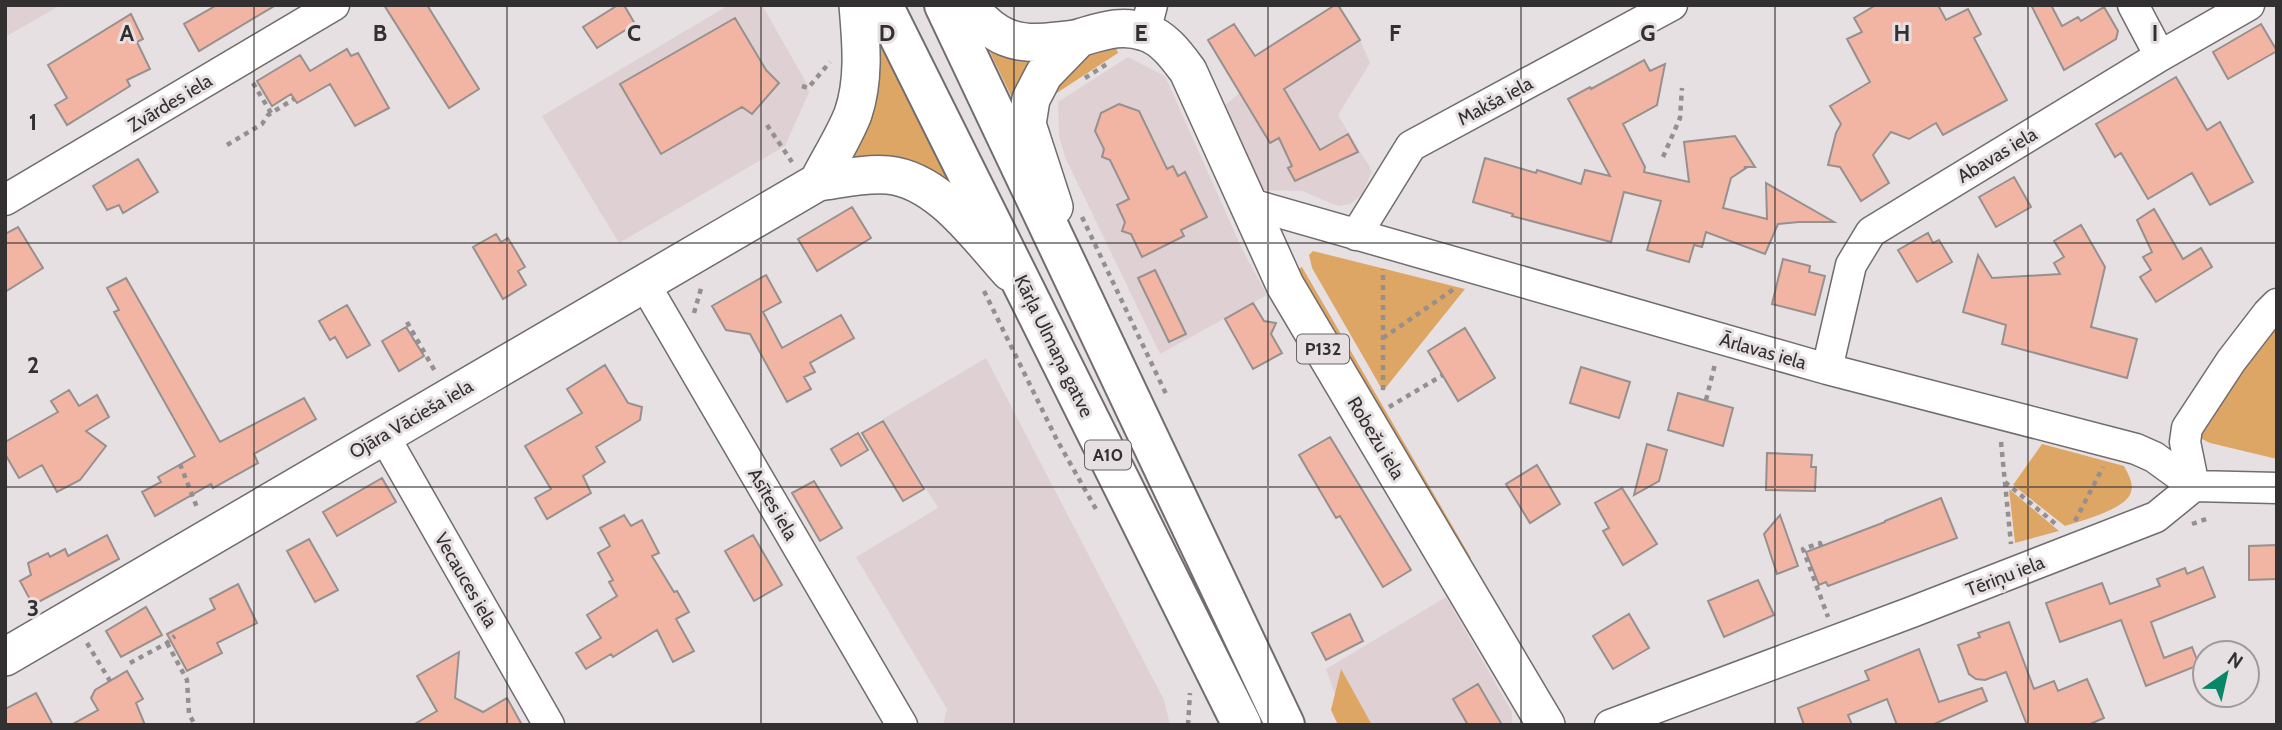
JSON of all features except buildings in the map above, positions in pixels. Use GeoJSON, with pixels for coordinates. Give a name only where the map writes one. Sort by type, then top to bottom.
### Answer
{"type":"FeatureCollection","features":[{"type":"Feature","properties":{"kind":"highway","name":"Kārļa Ulmaņa gatve"},"geometry":{"type":"LineString","coordinates":[[883,5],[1242,725]]}},
{"type":"Feature","properties":{"kind":"highway","name":"A10"},"geometry":{"type":"LineString","coordinates":[[944,5],[1285,725]]}},
{"type":"Feature","properties":{"kind":"main road"},"geometry":{"type":"LineString","coordinates":[[808,176],[852,115],[860,87],[862,43],[858,5]]}},
{"type":"Feature","properties":{"kind":"main road"},"geometry":{"type":"LineString","coordinates":[[968,5],[976,16],[1009,40],[1034,44],[1079,38],[1130,17]]}},
{"type":"Feature","properties":{"kind":"main road","name":"Robežu iela"},"geometry":{"type":"LineString","coordinates":[[1130,17],[1168,46],[1188,71],[1285,285],[1546,725]]}},
{"type":"Feature","properties":{"kind":"main road"},"geometry":{"type":"LineString","coordinates":[[1079,38],[1044,74],[1031,99],[1027,124],[1083,295]]}},
{"type":"Feature","properties":{"kind":"main road","name":"Ojāra Vācieša iela"},"geometry":{"type":"LineString","coordinates":[[5,657],[645,283],[808,176],[890,175],[910,180],[940,196],[1025,289]]}},
{"type":"Feature","properties":{"kind":"street","name":"Zvārdes iela"},"geometry":{"type":"LineString","coordinates":[[5,200],[334,5]]}},
{"type":"Feature","properties":{"kind":"street","name":"Makša iela"},"geometry":{"type":"LineString","coordinates":[[1356,235],[1411,146],[1672,5]]}},
{"type":"Feature","properties":{"kind":"street"},"geometry":{"type":"LineString","coordinates":[[2133,5],[2161,56]]}},
{"type":"Feature","properties":{"kind":"street","name":"Abavas iela"},"geometry":{"type":"LineString","coordinates":[[1827,369],[1851,265],[1871,232],[2249,5]]}},
{"type":"Feature","properties":{"kind":"street","name":"Ārlavas iela"},"geometry":{"type":"LineString","coordinates":[[1247,202],[1827,369],[2136,449],[2154,457],[2193,486]]}},
{"type":"Feature","properties":{"kind":"street","name":"Asītes iela"},"geometry":{"type":"LineString","coordinates":[[645,283],[902,725]]}},
{"type":"Feature","properties":{"kind":"street"},"geometry":{"type":"LineString","coordinates":[[2277,304],[2231,361],[2187,428],[2185,442],[2193,486],[2277,488]]}},
{"type":"Feature","properties":{"kind":"street","name":"Vecauces iela"},"geometry":{"type":"LineString","coordinates":[[384,436],[548,725]]}},
{"type":"Feature","properties":{"kind":"street","name":"Tēriņu iela"},"geometry":{"type":"LineString","coordinates":[[1610,725],[2156,517],[2193,486]]}},
{"type":"Feature","properties":{"kind":"path"},"geometry":{"type":"LineString","coordinates":[[1077,83],[1123,54],[1130,17]]}},
{"type":"Feature","properties":{"kind":"path"},"geometry":{"type":"LineString","coordinates":[[802,86],[808,88],[835,56]]}},
{"type":"Feature","properties":{"kind":"path"},"geometry":{"type":"LineString","coordinates":[[240,61],[271,113]]}},
{"type":"Feature","properties":{"kind":"path"},"geometry":{"type":"LineString","coordinates":[[1663,157],[1680,118],[1682,89]]}},
{"type":"Feature","properties":{"kind":"path"},"geometry":{"type":"LineString","coordinates":[[227,145],[262,124],[271,113],[294,99]]}},
{"type":"Feature","properties":{"kind":"path"},"geometry":{"type":"LineString","coordinates":[[767,125],[808,176]]}},
{"type":"Feature","properties":{"kind":"path"},"geometry":{"type":"LineString","coordinates":[[1082,216],[1169,400]]}},
{"type":"Feature","properties":{"kind":"path"},"geometry":{"type":"LineString","coordinates":[[1383,266],[1383,398]]}},
{"type":"Feature","properties":{"kind":"path"},"geometry":{"type":"LineString","coordinates":[[693,319],[698,293],[704,281]]}},
{"type":"Feature","properties":{"kind":"path"},"geometry":{"type":"LineString","coordinates":[[980,282],[1057,440],[1102,519]]}},
{"type":"Feature","properties":{"kind":"path"},"geometry":{"type":"LineString","coordinates":[[1383,339],[1459,286]]}},
{"type":"Feature","properties":{"kind":"path"},"geometry":{"type":"LineString","coordinates":[[407,322],[440,380]]}},
{"type":"Feature","properties":{"kind":"path"},"geometry":{"type":"LineString","coordinates":[[1706,400],[1716,360]]}},
{"type":"Feature","properties":{"kind":"path"},"geometry":{"type":"LineString","coordinates":[[1388,407],[1443,376]]}},
{"type":"Feature","properties":{"kind":"path"},"geometry":{"type":"LineString","coordinates":[[2001,441],[2012,549]]}},
{"type":"Feature","properties":{"kind":"path"},"geometry":{"type":"LineString","coordinates":[[2074,523],[2109,458]]}},
{"type":"Feature","properties":{"kind":"path"},"geometry":{"type":"LineString","coordinates":[[180,464],[201,519]]}},
{"type":"Feature","properties":{"kind":"path"},"geometry":{"type":"LineString","coordinates":[[2005,482],[2065,531]]}},
{"type":"Feature","properties":{"kind":"path"},"geometry":{"type":"LineString","coordinates":[[1821,546],[1820,543],[1803,549],[1829,621]]}},
{"type":"Feature","properties":{"kind":"path"},"geometry":{"type":"LineString","coordinates":[[72,618],[110,681]]}},
{"type":"Feature","properties":{"kind":"path"},"geometry":{"type":"LineString","coordinates":[[130,663],[175,636]]}},
{"type":"Feature","properties":{"kind":"path"},"geometry":{"type":"LineString","coordinates":[[167,643],[187,680],[189,714],[195,725]]}},
{"type":"Feature","properties":{"kind":"path"},"geometry":{"type":"LineString","coordinates":[[1188,725],[1189,700]]}},
{"type":"Feature","properties":{"kind":"shaded area"},"geometry":{"type":"Polygon","coordinates":[[[5,5],[61,5],[5,37],[5,5]]]}},
{"type":"Feature","properties":{"kind":"shaded area"},"geometry":{"type":"Polygon","coordinates":[[[729,5],[762,5],[807,84],[809,92],[785,146],[619,243],[542,116],[729,5]]]}},
{"type":"Feature","properties":{"kind":"shaded area"},"geometry":{"type":"Polygon","coordinates":[[[879,35],[948,182],[848,161],[879,35]]]}},
{"type":"Feature","properties":{"kind":"shaded area"},"geometry":{"type":"Polygon","coordinates":[[[1360,40],[1370,63],[1338,115],[1372,171],[1362,194],[1351,204],[1338,206],[1302,191],[1259,190],[1221,108],[1241,92],[1360,40]]]}},
{"type":"Feature","properties":{"kind":"shaded area"},"geometry":{"type":"Polygon","coordinates":[[[987,46],[1031,61],[1014,102],[987,46]]]}},
{"type":"Feature","properties":{"kind":"shaded area"},"geometry":{"type":"Polygon","coordinates":[[[1116,47],[1118,53],[1043,102],[1053,80],[1094,49],[1116,47]]]}},
{"type":"Feature","properties":{"kind":"shaded area"},"geometry":{"type":"Polygon","coordinates":[[[1128,57],[1165,76],[1243,251],[1267,295],[1160,354],[1065,157],[1059,136],[1058,102],[1128,57]]]}},
{"type":"Feature","properties":{"kind":"shaded area"},"geometry":{"type":"Polygon","coordinates":[[[1313,251],[1465,289],[1383,391],[1312,268],[1309,255],[1313,251]]]}},
{"type":"Feature","properties":{"kind":"shaded area"},"geometry":{"type":"Polygon","coordinates":[[[1302,267],[1471,558],[1465,562],[1296,270],[1302,267]]]}},
{"type":"Feature","properties":{"kind":"shaded area"},"geometry":{"type":"Polygon","coordinates":[[[2277,324],[2277,459],[2202,439],[2202,430],[2267,334],[2277,324]]]}},
{"type":"Feature","properties":{"kind":"shaded area"},"geometry":{"type":"Polygon","coordinates":[[[986,358],[1164,700],[1170,725],[943,725],[947,709],[856,557],[938,508],[883,419],[986,358]]]}},
{"type":"Feature","properties":{"kind":"shaded area"},"geometry":{"type":"Polygon","coordinates":[[[2042,444],[2124,466],[2132,485],[2128,498],[2113,509],[2065,526],[2013,485],[2042,444]]]}},
{"type":"Feature","properties":{"kind":"shaded area"},"geometry":{"type":"Polygon","coordinates":[[[2009,489],[2059,531],[2015,543],[2009,489]]]}},
{"type":"Feature","properties":{"kind":"shaded area"},"geometry":{"type":"Polygon","coordinates":[[[1446,597],[1512,712],[1512,725],[1346,725],[1326,669],[1446,597]]]}},
{"type":"Feature","properties":{"kind":"shaded area"},"geometry":{"type":"Polygon","coordinates":[[[1341,669],[1372,725],[1338,725],[1331,710],[1341,669]]]}}]}
